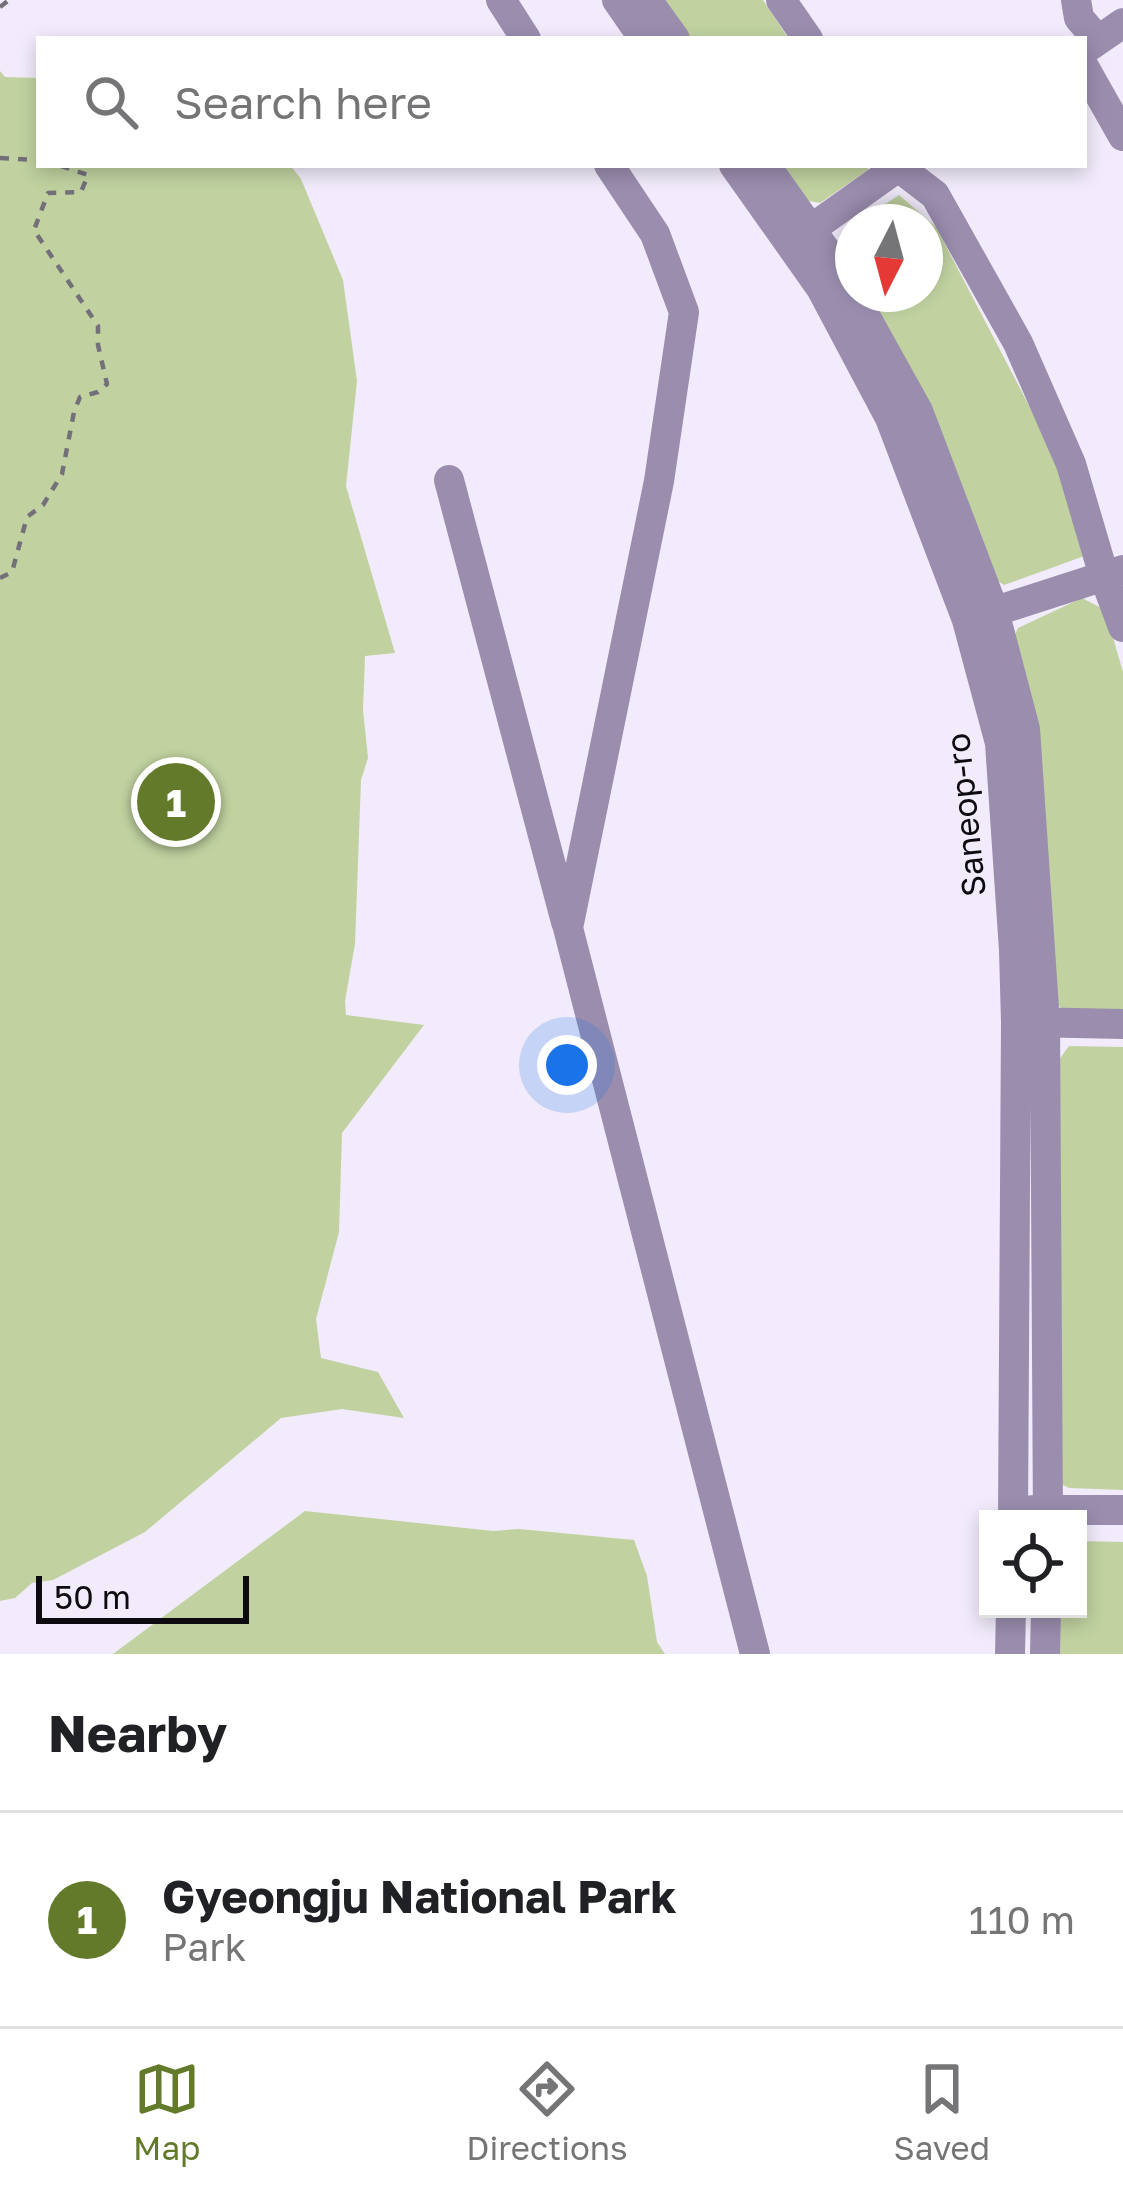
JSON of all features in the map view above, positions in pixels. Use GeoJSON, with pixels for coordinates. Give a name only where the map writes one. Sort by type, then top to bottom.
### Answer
{"type":"FeatureCollection","features":[{"type":"Feature","properties":{"kind":"street"},"geometry":{"type":"LineString","coordinates":[[501,0],[524,36]]}},
{"type":"Feature","properties":{"kind":"street"},"geometry":{"type":"LineString","coordinates":[[617,0],[642,36]]}},
{"type":"Feature","properties":{"kind":"street"},"geometry":{"type":"LineString","coordinates":[[647,0],[673,36]]}},
{"type":"Feature","properties":{"kind":"street"},"geometry":{"type":"LineString","coordinates":[[781,0],[806,36]]}},
{"type":"Feature","properties":{"kind":"street"},"geometry":{"type":"LineString","coordinates":[[1076,0],[1079,18],[1097,45],[1123,136]]}},
{"type":"Feature","properties":{"kind":"street"},"geometry":{"type":"LineString","coordinates":[[568,928],[659,481],[684,312],[655,234],[611,168]]}},
{"type":"Feature","properties":{"kind":"street","name":"Saneop-ro"},"geometry":{"type":"LineString","coordinates":[[736,168],[821,288],[890,418],[981,616]]}},
{"type":"Feature","properties":{"kind":"street","name":"Saneop-ro"},"geometry":{"type":"LineString","coordinates":[[767,168],[839,269],[918,411],[981,616],[1000,743],[1014,950],[1030,1022],[1048,1510]]}},
{"type":"Feature","properties":{"kind":"street"},"geometry":{"type":"LineString","coordinates":[[811,229],[895,168]]}},
{"type":"Feature","properties":{"kind":"street"},"geometry":{"type":"LineString","coordinates":[[901,168],[935,195],[1018,343],[1113,573],[1123,626]]}},
{"type":"Feature","properties":{"kind":"street"},"geometry":{"type":"LineString","coordinates":[[449,479],[755,1654]]}},
{"type":"Feature","properties":{"kind":"street"},"geometry":{"type":"LineString","coordinates":[[981,616],[1113,573]]}},
{"type":"Feature","properties":{"kind":"street"},"geometry":{"type":"LineString","coordinates":[[1030,1022],[1123,1024]]}},
{"type":"Feature","properties":{"kind":"street","name":"Saneop-ro"},"geometry":{"type":"LineString","coordinates":[[1013,1510],[1030,1022]]}},
{"type":"Feature","properties":{"kind":"street"},"geometry":{"type":"LineString","coordinates":[[1087,1512],[1123,1510]]}},
{"type":"Feature","properties":{"kind":"street"},"geometry":{"type":"LineString","coordinates":[[1010,1654],[1011,1618]]}},
{"type":"Feature","properties":{"kind":"street"},"geometry":{"type":"LineString","coordinates":[[1045,1654],[1046,1618]]}},
{"type":"Feature","properties":{"kind":"path"},"geometry":{"type":"LineString","coordinates":[[0,7],[9,0]]}},
{"type":"Feature","properties":{"kind":"path"},"geometry":{"type":"LineString","coordinates":[[0,158],[36,160]]}},
{"type":"Feature","properties":{"kind":"path"},"geometry":{"type":"LineString","coordinates":[[0,578],[12,572],[27,517],[43,505],[57,484],[80,397],[107,384],[98,326],[34,230],[48,193],[81,193],[88,175],[67,168]]}},
{"type":"Feature","properties":{"kind":"green space"},"geometry":{"type":"Polygon","coordinates":[[[662,0],[763,0],[787,36],[688,36],[662,0]]]}},
{"type":"Feature","properties":{"kind":"green space"},"geometry":{"type":"Polygon","coordinates":[[[0,71],[5,77],[36,78],[36,168],[292,168],[301,179],[343,280],[357,381],[346,486],[395,653],[365,656],[368,758],[361,780],[355,944],[346,1015],[424,1025],[342,1133],[339,1232],[316,1319],[321,1358],[378,1372],[404,1418],[342,1409],[281,1418],[145,1532],[53,1580],[32,1583],[15,1598],[0,1601],[0,71]]]}},
{"type":"Feature","properties":{"kind":"green space"},"geometry":{"type":"Polygon","coordinates":[[[782,168],[868,168],[820,203],[804,200],[782,168]]]}},
{"type":"Feature","properties":{"kind":"green space"},"geometry":{"type":"Polygon","coordinates":[[[899,195],[909,204],[885,204],[899,195]]]}},
{"type":"Feature","properties":{"kind":"green space"},"geometry":{"type":"Polygon","coordinates":[[[943,240],[1062,469],[1087,555],[1004,585],[995,579],[869,312],[943,312],[943,240]]]}},
{"type":"Feature","properties":{"kind":"green space"},"geometry":{"type":"Polygon","coordinates":[[[1082,598],[1105,610],[1123,672],[1123,1018],[1071,1017],[1056,1003],[1014,637],[1018,628],[1082,598]]]}},
{"type":"Feature","properties":{"kind":"green space"},"geometry":{"type":"Polygon","coordinates":[[[1069,1046],[1123,1047],[1123,1490],[1069,1488],[1059,1483],[1058,1061],[1069,1046]]]}},
{"type":"Feature","properties":{"kind":"green space"},"geometry":{"type":"Polygon","coordinates":[[[305,1511],[634,1540],[647,1576],[657,1642],[665,1654],[113,1654],[305,1511]]]}},
{"type":"Feature","properties":{"kind":"green space"},"geometry":{"type":"Polygon","coordinates":[[[1087,1541],[1123,1542],[1123,1654],[1052,1654],[1052,1618],[1087,1618],[1087,1541]]]}},
{"type":"Feature","properties":{"kind":"place","name":"Gyeongju National Park"},"geometry":{"type":"Point","coordinates":[176,802]}}]}
